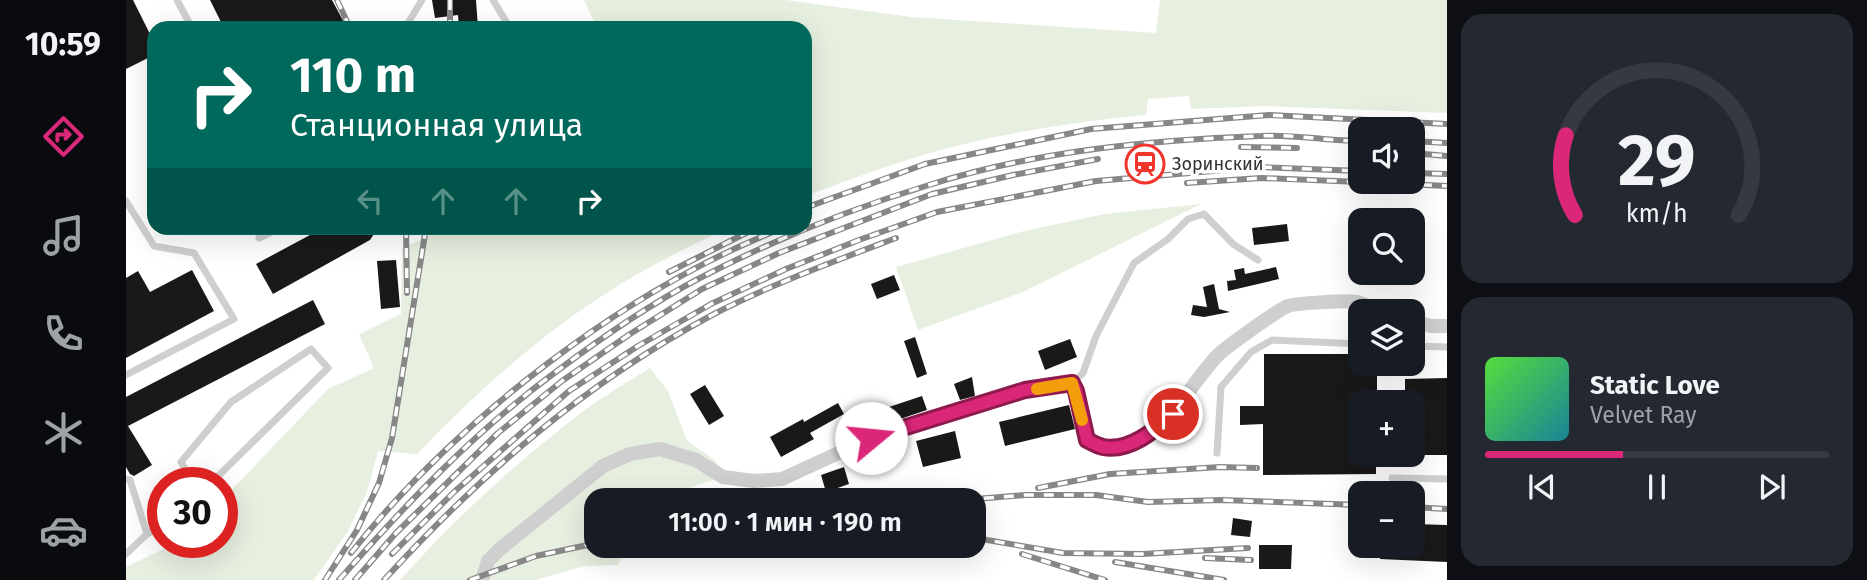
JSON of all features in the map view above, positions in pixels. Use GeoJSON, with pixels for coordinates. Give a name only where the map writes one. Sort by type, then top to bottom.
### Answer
{"type":"FeatureCollection","features":[{"type":"Feature","properties":{"kind":"street"},"geometry":{"type":"LineString","coordinates":[[482,580],[488,561],[500,549],[603,466],[629,454],[660,449],[696,460],[723,477],[754,481],[782,479],[871,438],[1025,390],[1072,383],[1087,440],[1103,447],[1122,445],[1152,434],[1173,414],[1219,355],[1287,306],[1348,302]]}},
{"type":"Feature","properties":{"kind":"street"},"geometry":{"type":"LineString","coordinates":[[1425,324],[1447,326]]}},
{"type":"Feature","properties":{"kind":"lane"},"geometry":{"type":"LineString","coordinates":[[177,0],[188,21]]}},
{"type":"Feature","properties":{"kind":"lane"},"geometry":{"type":"LineString","coordinates":[[409,21],[422,0]]}},
{"type":"Feature","properties":{"kind":"lane"},"geometry":{"type":"LineString","coordinates":[[493,0],[506,21]]}},
{"type":"Feature","properties":{"kind":"lane"},"geometry":{"type":"LineString","coordinates":[[126,201],[147,235]]}},
{"type":"Feature","properties":{"kind":"lane"},"geometry":{"type":"LineString","coordinates":[[1072,383],[1083,373],[1096,336],[1134,263],[1168,239],[1188,219],[1204,214],[1233,244],[1258,260]]}},
{"type":"Feature","properties":{"kind":"lane"},"geometry":{"type":"LineString","coordinates":[[126,375],[234,318],[194,253],[154,246],[147,235]]}},
{"type":"Feature","properties":{"kind":"lane"},"geometry":{"type":"LineString","coordinates":[[258,237],[263,235]]}},
{"type":"Feature","properties":{"kind":"lane"},"geometry":{"type":"LineString","coordinates":[[1217,453],[1221,387],[1251,352],[1272,340],[1348,343]]}},
{"type":"Feature","properties":{"kind":"lane"},"geometry":{"type":"LineString","coordinates":[[1425,347],[1447,348]]}},
{"type":"Feature","properties":{"kind":"lane"},"geometry":{"type":"LineString","coordinates":[[183,467],[181,463],[231,402],[311,349],[328,368],[227,467]]}},
{"type":"Feature","properties":{"kind":"lane"},"geometry":{"type":"LineString","coordinates":[[1392,478],[1447,479]]}},
{"type":"Feature","properties":{"kind":"lane"},"geometry":{"type":"LineString","coordinates":[[126,479],[130,481],[146,534],[126,555]]}},
{"type":"Feature","properties":{"kind":"green space"},"geometry":{"type":"Polygon","coordinates":[[[584,0],[786,0],[911,17],[1156,33],[1160,0],[1447,0],[1447,113],[1265,106],[1191,109],[1189,96],[1148,99],[1146,115],[1061,125],[978,141],[908,160],[812,194],[812,21],[594,21],[584,0]]]}},
{"type":"Feature","properties":{"kind":"green space"},"geometry":{"type":"Polygon","coordinates":[[[1201,204],[1023,292],[918,330],[896,267],[1024,231],[1105,214],[1201,204]]]}},
{"type":"Feature","properties":{"kind":"green space"},"geometry":{"type":"Polygon","coordinates":[[[431,235],[714,235],[635,276],[579,311],[506,368],[417,454],[378,451],[367,492],[348,531],[314,580],[126,580],[126,567],[147,557],[238,558],[238,483],[328,389],[374,368],[359,334],[401,314],[402,248],[431,235]]]}},
{"type":"Feature","properties":{"kind":"green space"},"geometry":{"type":"Polygon","coordinates":[[[650,368],[668,391],[687,441],[713,459],[727,474],[690,488],[584,488],[584,558],[621,558],[618,565],[584,566],[536,580],[400,580],[487,492],[558,431],[650,368]]]}},
{"type":"Feature","properties":{"kind":"building"},"geometry":{"type":"Polygon","coordinates":[[[126,0],[133,0],[147,28],[147,58],[126,69],[126,0]]]}},
{"type":"Feature","properties":{"kind":"building"},"geometry":{"type":"Polygon","coordinates":[[[210,0],[332,0],[343,21],[220,21],[210,0]]]}},
{"type":"Feature","properties":{"kind":"building"},"geometry":{"type":"Polygon","coordinates":[[[432,0],[476,0],[478,21],[458,21],[458,15],[435,18],[432,0]]]}},
{"type":"Feature","properties":{"kind":"building"},"geometry":{"type":"Polygon","coordinates":[[[1287,224],[1289,241],[1254,245],[1252,228],[1287,224]]]}},
{"type":"Feature","properties":{"kind":"building"},"geometry":{"type":"Polygon","coordinates":[[[310,235],[373,235],[370,240],[273,294],[256,264],[310,235]]]}},
{"type":"Feature","properties":{"kind":"building"},"geometry":{"type":"Polygon","coordinates":[[[396,260],[400,307],[381,309],[377,261],[396,260]]]}},
{"type":"Feature","properties":{"kind":"building"},"geometry":{"type":"Polygon","coordinates":[[[1276,267],[1279,279],[1228,291],[1227,281],[1236,280],[1234,270],[1244,268],[1245,274],[1276,267]]]}},
{"type":"Feature","properties":{"kind":"building"},"geometry":{"type":"Polygon","coordinates":[[[192,270],[214,311],[126,358],[126,278],[138,271],[150,292],[192,270]]]}},
{"type":"Feature","properties":{"kind":"building"},"geometry":{"type":"Polygon","coordinates":[[[894,275],[900,290],[877,299],[871,284],[894,275]]]}},
{"type":"Feature","properties":{"kind":"building"},"geometry":{"type":"Polygon","coordinates":[[[1214,284],[1219,309],[1230,312],[1204,317],[1191,315],[1193,305],[1207,307],[1203,287],[1214,284]]]}},
{"type":"Feature","properties":{"kind":"building"},"geometry":{"type":"Polygon","coordinates":[[[313,300],[325,324],[128,426],[152,465],[134,476],[126,467],[126,397],[313,300]]]}},
{"type":"Feature","properties":{"kind":"building"},"geometry":{"type":"Polygon","coordinates":[[[915,337],[927,374],[917,378],[904,341],[915,337]]]}},
{"type":"Feature","properties":{"kind":"building"},"geometry":{"type":"Polygon","coordinates":[[[1070,339],[1077,357],[1045,370],[1038,351],[1070,339]]]}},
{"type":"Feature","properties":{"kind":"building"},"geometry":{"type":"Polygon","coordinates":[[[1264,354],[1348,354],[1348,376],[1377,376],[1377,390],[1348,390],[1348,467],[1376,467],[1376,474],[1263,475],[1263,424],[1240,425],[1240,406],[1264,406],[1264,354]]]}},
{"type":"Feature","properties":{"kind":"building"},"geometry":{"type":"Polygon","coordinates":[[[972,377],[975,396],[960,400],[954,384],[972,377]]]}},
{"type":"Feature","properties":{"kind":"building"},"geometry":{"type":"Polygon","coordinates":[[[1447,378],[1447,455],[1425,455],[1425,390],[1405,390],[1405,379],[1447,378]]]}},
{"type":"Feature","properties":{"kind":"building"},"geometry":{"type":"Polygon","coordinates":[[[705,385],[724,416],[709,425],[690,394],[705,385]]]}},
{"type":"Feature","properties":{"kind":"building"},"geometry":{"type":"Polygon","coordinates":[[[922,396],[927,410],[894,421],[889,407],[922,396]]]}},
{"type":"Feature","properties":{"kind":"building"},"geometry":{"type":"Polygon","coordinates":[[[838,403],[844,414],[810,433],[814,439],[781,457],[770,437],[838,403]]]}},
{"type":"Feature","properties":{"kind":"building"},"geometry":{"type":"Polygon","coordinates":[[[1069,405],[1075,429],[1005,446],[999,422],[1069,405]]]}},
{"type":"Feature","properties":{"kind":"building"},"geometry":{"type":"Polygon","coordinates":[[[955,431],[961,458],[923,467],[916,441],[955,431]]]}},
{"type":"Feature","properties":{"kind":"building"},"geometry":{"type":"Polygon","coordinates":[[[894,441],[900,456],[885,461],[880,445],[894,441]]]}},
{"type":"Feature","properties":{"kind":"building"},"geometry":{"type":"Polygon","coordinates":[[[844,467],[849,484],[825,488],[821,475],[844,467]]]}},
{"type":"Feature","properties":{"kind":"building"},"geometry":{"type":"Polygon","coordinates":[[[1233,518],[1252,521],[1250,537],[1231,535],[1233,518]]]}},
{"type":"Feature","properties":{"kind":"building"},"geometry":{"type":"Polygon","coordinates":[[[1425,524],[1447,525],[1447,562],[1380,559],[1425,558],[1425,524]]]}},
{"type":"Feature","properties":{"kind":"building"},"geometry":{"type":"Polygon","coordinates":[[[1259,545],[1292,545],[1291,569],[1259,569],[1259,545]]]}},
{"type":"Feature","properties":{"kind":"railway"},"geometry":{"type":"LineString","coordinates":[[337,0],[347,21]]}},
{"type":"Feature","properties":{"kind":"railway"},"geometry":{"type":"LineString","coordinates":[[450,0],[450,21]]}},
{"type":"Feature","properties":{"kind":"railway"},"geometry":{"type":"LineString","coordinates":[[812,205],[925,164],[1091,129],[1269,115],[1447,124]]}},
{"type":"Feature","properties":{"kind":"railway"},"geometry":{"type":"LineString","coordinates":[[812,227],[870,204],[969,173],[1093,149],[1273,136],[1348,140]]}},
{"type":"Feature","properties":{"kind":"railway"},"geometry":{"type":"LineString","coordinates":[[1425,142],[1447,143]]}},
{"type":"Feature","properties":{"kind":"railway"},"geometry":{"type":"LineString","coordinates":[[1241,147],[1297,148]]}},
{"type":"Feature","properties":{"kind":"railway"},"geometry":{"type":"LineString","coordinates":[[1425,154],[1447,156]]}},
{"type":"Feature","properties":{"kind":"railway"},"geometry":{"type":"LineString","coordinates":[[355,580],[396,533],[498,433],[562,381],[702,289],[779,253],[932,194],[1098,159]]}},
{"type":"Feature","properties":{"kind":"railway"},"geometry":{"type":"LineString","coordinates":[[392,554],[454,492],[569,391],[638,346],[711,304],[786,269],[937,212],[1096,181],[1260,167],[1348,171]]}},
{"type":"Feature","properties":{"kind":"railway"},"geometry":{"type":"LineString","coordinates":[[1425,173],[1447,174]]}},
{"type":"Feature","properties":{"kind":"railway"},"geometry":{"type":"LineString","coordinates":[[1187,183],[1261,178],[1348,182]]}},
{"type":"Feature","properties":{"kind":"railway"},"geometry":{"type":"LineString","coordinates":[[1425,185],[1447,186]]}},
{"type":"Feature","properties":{"kind":"railway"},"geometry":{"type":"LineString","coordinates":[[406,235],[407,293]]}},
{"type":"Feature","properties":{"kind":"railway"},"geometry":{"type":"LineString","coordinates":[[325,580],[357,530],[379,483],[392,438],[425,235]]}},
{"type":"Feature","properties":{"kind":"railway"},"geometry":{"type":"LineString","coordinates":[[669,272],[742,235]]}},
{"type":"Feature","properties":{"kind":"railway"},"geometry":{"type":"LineString","coordinates":[[351,553],[393,503],[441,455],[492,408],[548,364],[605,323],[664,286],[767,235]]}},
{"type":"Feature","properties":{"kind":"railway"},"geometry":{"type":"LineString","coordinates":[[339,580],[442,470],[527,394],[591,346],[661,300],[726,265],[792,235]]}},
{"type":"Feature","properties":{"kind":"railway"},"geometry":{"type":"LineString","coordinates":[[384,580],[421,540],[498,467],[538,432],[622,369],[736,303],[804,273],[896,238]]}},
{"type":"Feature","properties":{"kind":"railway"},"geometry":{"type":"LineString","coordinates":[[1038,488],[1110,474],[1220,467],[1257,468]]}},
{"type":"Feature","properties":{"kind":"railway"},"geometry":{"type":"LineString","coordinates":[[986,498],[1096,495],[1148,502],[1222,500],[1348,505]]}},
{"type":"Feature","properties":{"kind":"railway"},"geometry":{"type":"LineString","coordinates":[[1425,508],[1447,509]]}},
{"type":"Feature","properties":{"kind":"railway"},"geometry":{"type":"LineString","coordinates":[[986,540],[1063,553],[1142,554],[1248,548]]}},
{"type":"Feature","properties":{"kind":"railway"},"geometry":{"type":"LineString","coordinates":[[470,580],[536,556],[584,546]]}},
{"type":"Feature","properties":{"kind":"railway"},"geometry":{"type":"LineString","coordinates":[[1022,554],[1105,580]]}},
{"type":"Feature","properties":{"kind":"railway"},"geometry":{"type":"LineString","coordinates":[[1205,558],[1251,560]]}},
{"type":"Feature","properties":{"kind":"railway"},"geometry":{"type":"LineString","coordinates":[[1115,562],[1224,580]]}},
{"type":"Feature","properties":{"kind":"slow traffic"},"geometry":{"type":"LineString","coordinates":[[1037,389],[1072,383],[1082,420]]}},
{"type":"Feature","properties":{"kind":"place","name":"Зоринский"},"geometry":{"type":"Point","coordinates":[1145,164]}},
{"type":"Feature","properties":{"kind":"route"},"geometry":{"type":"LineString","coordinates":[[871,438],[1025,390],[1072,383],[1087,440],[1103,447],[1122,445],[1152,434],[1173,414]]}}]}
